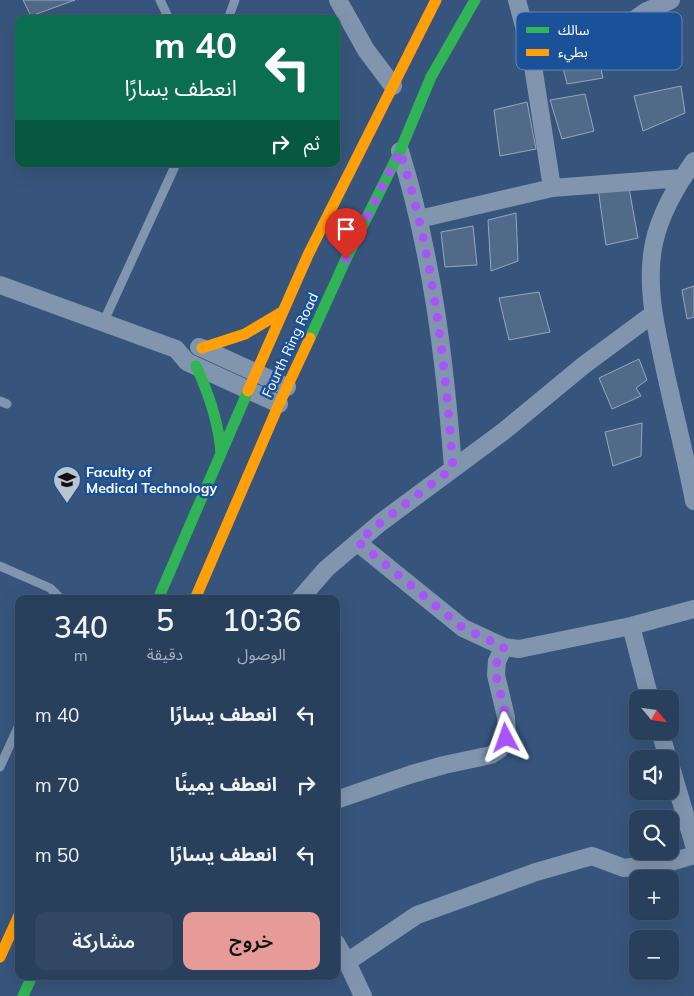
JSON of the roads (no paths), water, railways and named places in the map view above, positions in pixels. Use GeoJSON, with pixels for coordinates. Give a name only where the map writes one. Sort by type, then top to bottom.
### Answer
{"type":"FeatureCollection","features":[{"type":"Feature","properties":{"kind":"main road","name":"Fourth Ring Road"},"geometry":{"type":"LineString","coordinates":[[160,595],[282,312],[332,205],[436,0]]}},
{"type":"Feature","properties":{"kind":"main road","name":"Fourth Ring Road"},"geometry":{"type":"LineString","coordinates":[[197,595],[279,404],[346,259],[400,151],[431,77],[474,0]]}},
{"type":"Feature","properties":{"kind":"main road"},"geometry":{"type":"LineString","coordinates":[[202,348],[245,334],[282,312]]}},
{"type":"Feature","properties":{"kind":"main road"},"geometry":{"type":"LineString","coordinates":[[196,366],[216,414],[221,454]]}},
{"type":"Feature","properties":{"kind":"main road"},"geometry":{"type":"LineString","coordinates":[[0,957],[15,923]]}},
{"type":"Feature","properties":{"kind":"main road"},"geometry":{"type":"LineString","coordinates":[[23,996],[30,980]]}},
{"type":"Feature","properties":{"kind":"street"},"geometry":{"type":"LineString","coordinates":[[338,0],[366,50],[392,86]]}},
{"type":"Feature","properties":{"kind":"street"},"geometry":{"type":"LineString","coordinates":[[645,12],[670,0]]}},
{"type":"Feature","properties":{"kind":"street"},"geometry":{"type":"LineString","coordinates":[[534,70],[552,188]]}},
{"type":"Feature","properties":{"kind":"street"},"geometry":{"type":"LineString","coordinates":[[400,151],[420,219],[446,376],[453,468]]}},
{"type":"Feature","properties":{"kind":"street"},"geometry":{"type":"LineString","coordinates":[[694,161],[682,178],[660,223],[654,243],[650,278],[653,314],[694,501]]}},
{"type":"Feature","properties":{"kind":"street"},"geometry":{"type":"LineString","coordinates":[[420,219],[552,188],[682,178]]}},
{"type":"Feature","properties":{"kind":"street"},"geometry":{"type":"LineString","coordinates":[[0,285],[176,349],[202,348],[287,387]]}},
{"type":"Feature","properties":{"kind":"street"},"geometry":{"type":"LineString","coordinates":[[303,595],[326,569],[380,523],[504,431],[584,365],[653,314]]}},
{"type":"Feature","properties":{"kind":"street"},"geometry":{"type":"LineString","coordinates":[[176,349],[188,362],[279,404]]}},
{"type":"Feature","properties":{"kind":"street"},"geometry":{"type":"LineString","coordinates":[[358,542],[463,628],[504,647],[519,650],[631,626],[694,609]]}},
{"type":"Feature","properties":{"kind":"street"},"geometry":{"type":"LineString","coordinates":[[631,626],[648,690]]}},
{"type":"Feature","properties":{"kind":"street"},"geometry":{"type":"LineString","coordinates":[[340,799],[412,774],[491,755],[500,749],[506,738],[506,717],[496,675],[497,661],[504,647]]}},
{"type":"Feature","properties":{"kind":"street"},"geometry":{"type":"LineString","coordinates":[[679,794],[694,845]]}},
{"type":"Feature","properties":{"kind":"street"},"geometry":{"type":"LineString","coordinates":[[347,962],[417,915],[536,872],[592,856],[624,868],[671,862],[694,855]]}},
{"type":"Feature","properties":{"kind":"street"},"geometry":{"type":"LineString","coordinates":[[340,951],[363,996]]}},
{"type":"Feature","properties":{"kind":"lane"},"geometry":{"type":"LineString","coordinates":[[160,0],[167,15]]}},
{"type":"Feature","properties":{"kind":"lane"},"geometry":{"type":"LineString","coordinates":[[229,15],[235,0]]}},
{"type":"Feature","properties":{"kind":"lane"},"geometry":{"type":"LineString","coordinates":[[103,323],[175,167]]}},
{"type":"Feature","properties":{"kind":"lane"},"geometry":{"type":"LineString","coordinates":[[0,566],[50,588],[57,595]]}},
{"type":"Feature","properties":{"kind":"lane"},"geometry":{"type":"LineString","coordinates":[[0,767],[15,733]]}},
{"type":"Feature","properties":{"kind":"place","name":"Faculty of Medical Technology"},"geometry":{"type":"Point","coordinates":[67,504]}}]}
